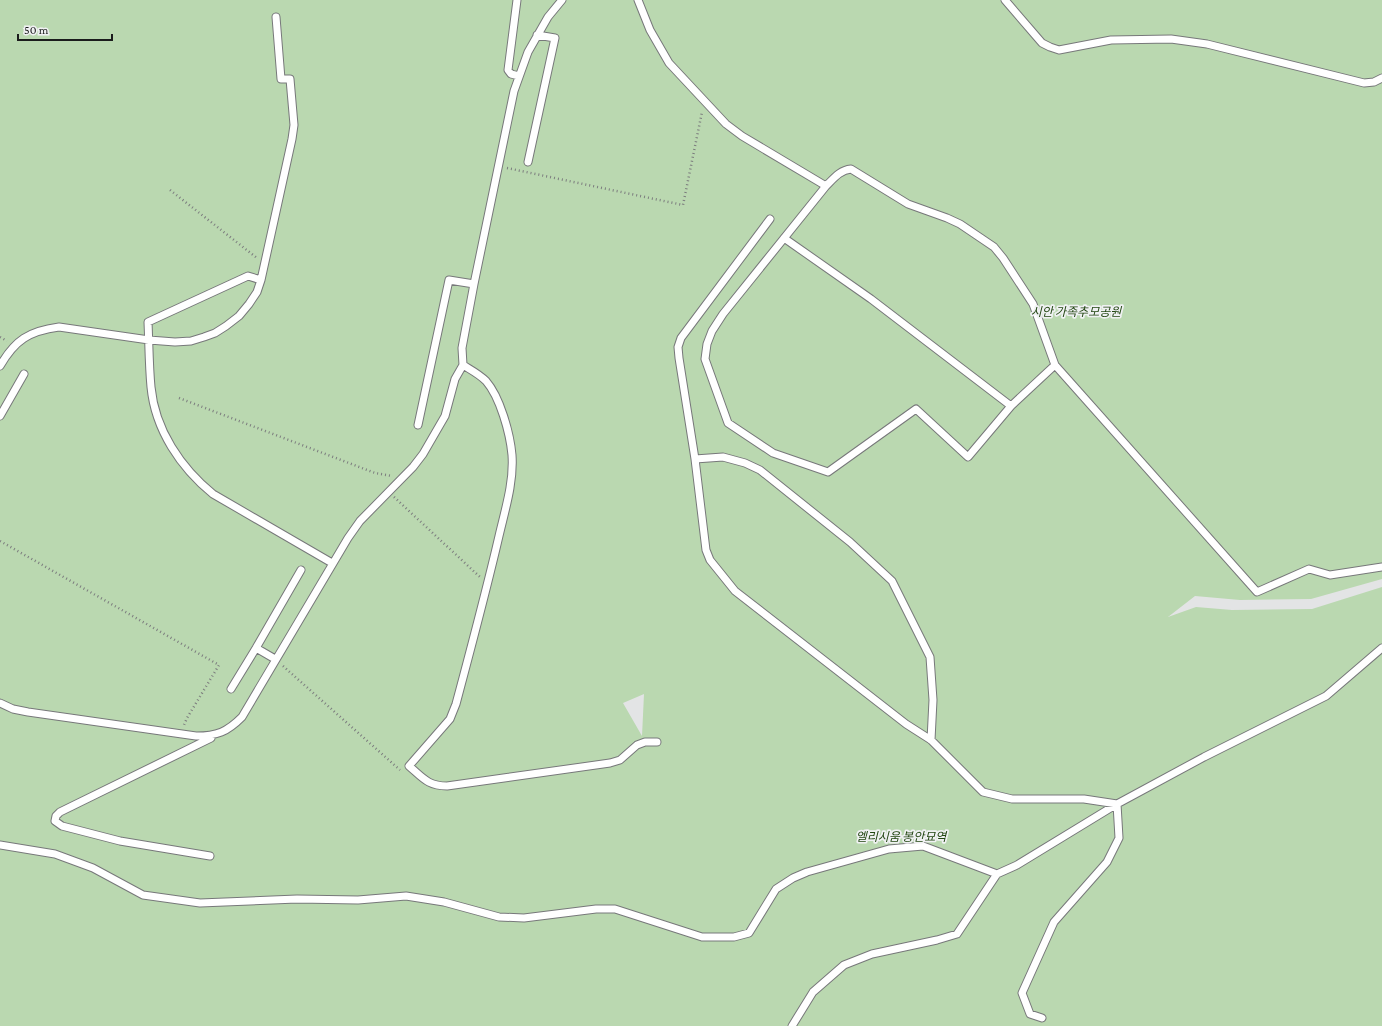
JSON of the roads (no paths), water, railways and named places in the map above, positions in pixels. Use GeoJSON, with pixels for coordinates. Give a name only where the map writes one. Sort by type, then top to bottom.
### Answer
{"type":"FeatureCollection","features":[{"type":"Feature","properties":{"kind":"lane"},"geometry":{"type":"LineString","coordinates":[[517,0],[508,70],[511,74],[519,76]]}},
{"type":"Feature","properties":{"kind":"lane"},"geometry":{"type":"LineString","coordinates":[[210,856],[120,841],[62,826],[55,821],[56,816],[60,812],[227,730],[242,717],[332,563],[360,521],[389,492],[423,454],[445,416],[455,379],[463,365],[462,348],[514,91],[528,52],[537,34],[548,16],[562,0]]}},
{"type":"Feature","properties":{"kind":"lane"},"geometry":{"type":"LineString","coordinates":[[638,0],[650,30],[669,63],[726,124],[742,136],[826,186]]}},
{"type":"Feature","properties":{"kind":"lane"},"geometry":{"type":"LineString","coordinates":[[1005,0],[1042,43],[1059,50],[1111,40],[1171,39],[1206,44],[1364,83],[1374,82],[1382,78]]}},
{"type":"Feature","properties":{"kind":"lane"},"geometry":{"type":"LineString","coordinates":[[0,366],[18,342],[33,332],[45,329],[58,327],[149,340],[175,342],[191,341],[215,333],[239,316],[249,304],[261,280],[265,265],[294,125],[290,79],[281,79],[276,17]]}},
{"type":"Feature","properties":{"kind":"lane"},"geometry":{"type":"LineString","coordinates":[[528,162],[555,38],[537,34]]}},
{"type":"Feature","properties":{"kind":"lane"},"geometry":{"type":"LineString","coordinates":[[1055,365],[1011,406],[968,457],[916,409],[828,472],[773,453],[728,423],[705,359],[707,344],[712,331],[723,314],[826,186],[838,173],[851,169],[908,204],[960,224],[994,247],[1003,258],[1033,304],[1055,365],[1258,592],[1310,569],[1330,575],[1382,567]]}},
{"type":"Feature","properties":{"kind":"lane"},"geometry":{"type":"LineString","coordinates":[[770,219],[681,338],[678,347],[706,550],[710,560],[735,591],[906,724],[931,740],[983,792],[1012,799],[1084,799],[1117,804]]}},
{"type":"Feature","properties":{"kind":"lane"},"geometry":{"type":"LineString","coordinates":[[784,238],[871,299],[1011,406]]}},
{"type":"Feature","properties":{"kind":"lane"},"geometry":{"type":"LineString","coordinates":[[261,280],[248,276],[148,322],[151,388],[156,409],[165,436],[175,453],[188,471],[201,484],[214,494],[332,563]]}},
{"type":"Feature","properties":{"kind":"lane"},"geometry":{"type":"LineString","coordinates":[[418,425],[449,280],[474,284]]}},
{"type":"Feature","properties":{"kind":"lane"},"geometry":{"type":"LineString","coordinates":[[463,365],[486,381],[494,394],[505,419],[512,456],[512,475],[487,584],[456,704],[450,719],[409,766],[428,782],[437,786],[447,786],[610,763],[620,760],[644,742],[657,742]]}},
{"type":"Feature","properties":{"kind":"lane"},"geometry":{"type":"LineString","coordinates":[[0,416],[24,374]]}},
{"type":"Feature","properties":{"kind":"lane"},"geometry":{"type":"LineString","coordinates":[[694,459],[723,457],[745,463],[760,470],[850,542],[892,580],[930,657],[933,700],[931,740]]}},
{"type":"Feature","properties":{"kind":"lane"},"geometry":{"type":"LineString","coordinates":[[231,689],[301,570]]}},
{"type":"Feature","properties":{"kind":"lane"},"geometry":{"type":"LineString","coordinates":[[256,648],[275,660]]}},
{"type":"Feature","properties":{"kind":"lane"},"geometry":{"type":"LineString","coordinates":[[792,1026],[813,992],[844,965],[872,954],[937,940],[957,934],[997,874],[1017,864],[1117,804],[1204,757],[1326,696],[1382,648]]}},
{"type":"Feature","properties":{"kind":"lane"},"geometry":{"type":"LineString","coordinates":[[0,704],[12,709],[28,712],[181,735],[206,736],[218,734]]}},
{"type":"Feature","properties":{"kind":"lane"},"geometry":{"type":"LineString","coordinates":[[1042,1018],[1030,1014],[1022,993],[1054,922],[1107,862],[1119,838],[1117,804]]}},
{"type":"Feature","properties":{"kind":"lane"},"geometry":{"type":"LineString","coordinates":[[0,845],[55,854],[93,868],[143,895],[200,903],[297,899],[358,900],[406,896],[444,902],[499,917],[524,918],[596,909],[615,909],[702,937],[734,937],[749,933],[776,889],[793,878],[807,872],[889,849],[923,846],[997,874]]}},
{"type":"Feature","properties":{"kind":"park label","name":"시안 가족추모공원"},"geometry":{"type":"Point","coordinates":[1076,312]}},
{"type":"Feature","properties":{"kind":"park label","name":"엘리시움 봉안묘역"},"geometry":{"type":"Point","coordinates":[901,837]}}]}
